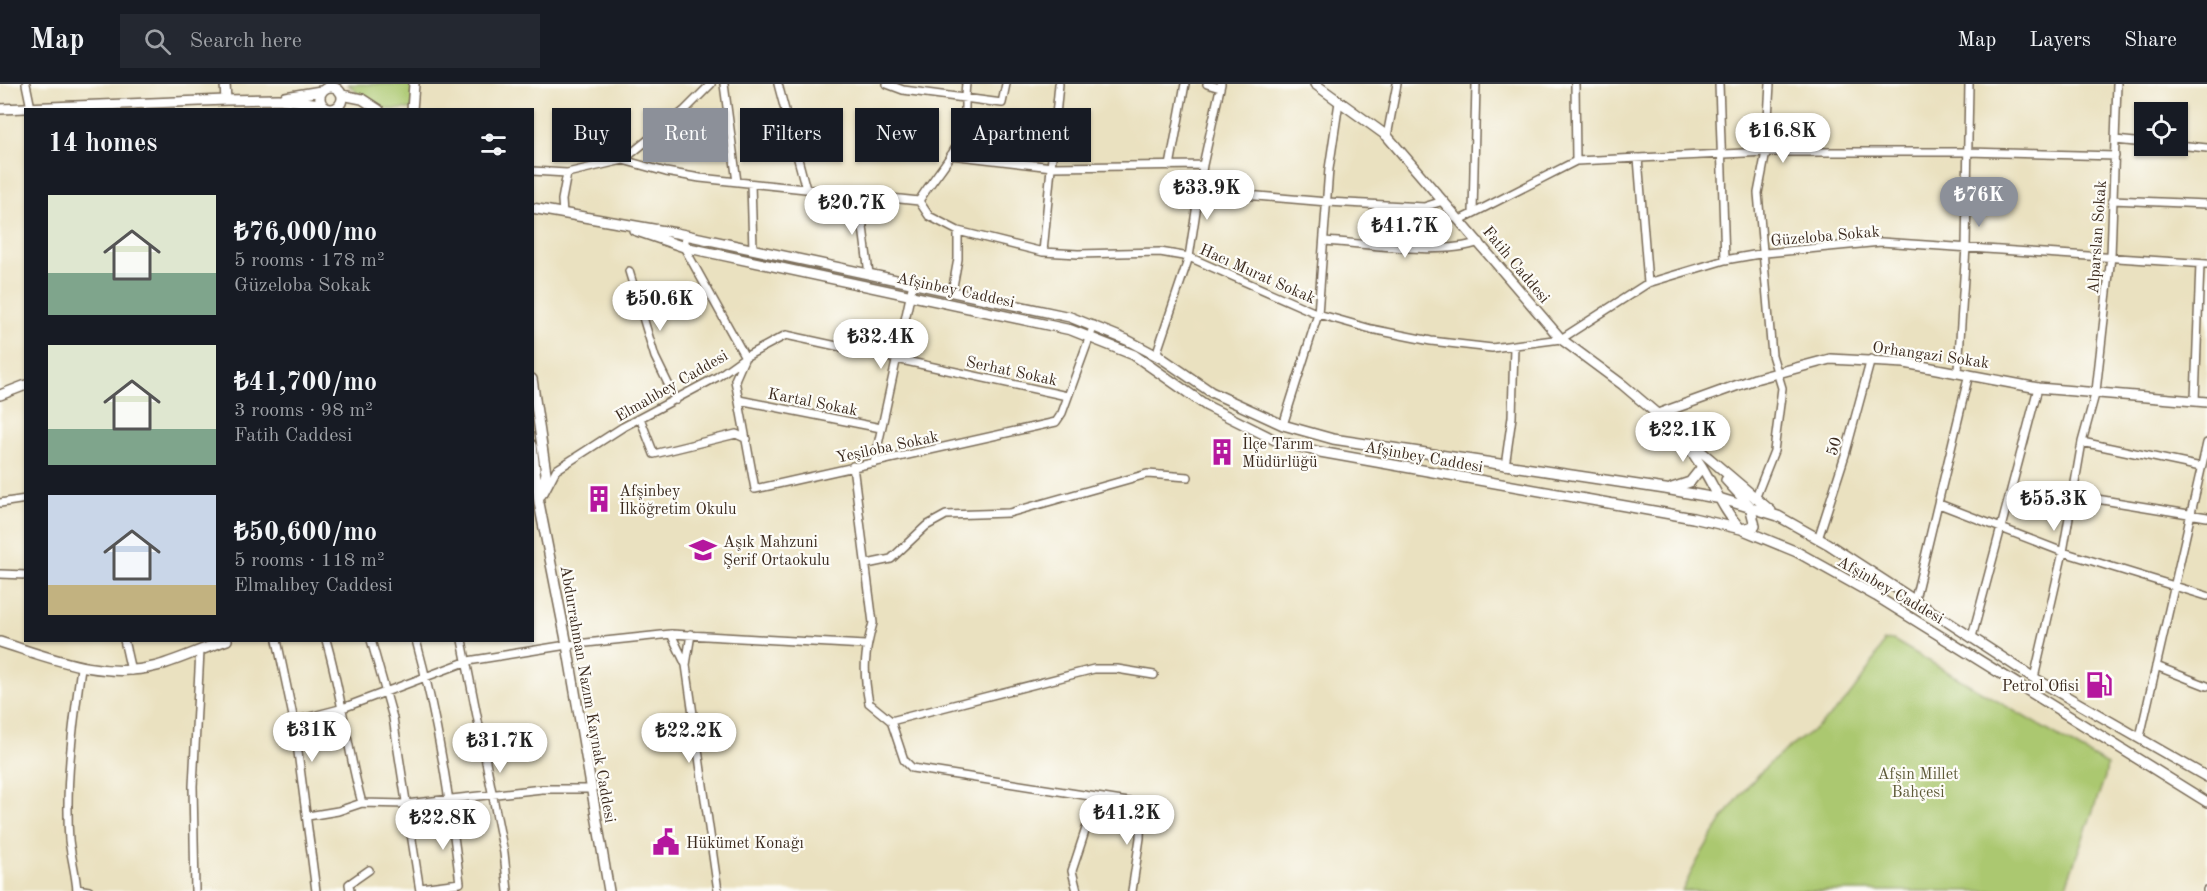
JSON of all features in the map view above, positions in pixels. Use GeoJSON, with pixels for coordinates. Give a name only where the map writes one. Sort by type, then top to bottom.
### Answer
{"type":"FeatureCollection","features":[{"type":"Feature","properties":{"kind":"main road"},"geometry":{"type":"LineString","coordinates":[[225,84],[226,100]]}},
{"type":"Feature","properties":{"kind":"main road"},"geometry":{"type":"LineString","coordinates":[[412,108],[414,84]]}},
{"type":"Feature","properties":{"kind":"main road","name":"Fatih Caddesi"},"geometry":{"type":"LineString","coordinates":[[1315,84],[1387,136],[1561,339],[1678,431],[1753,503]]}},
{"type":"Feature","properties":{"kind":"main road"},"geometry":{"type":"LineString","coordinates":[[279,99],[334,87],[342,95],[362,99],[376,108]]}},
{"type":"Feature","properties":{"kind":"main road"},"geometry":{"type":"LineString","coordinates":[[323,88],[319,98],[330,108]]}},
{"type":"Feature","properties":{"kind":"main road"},"geometry":{"type":"LineString","coordinates":[[62,108],[279,99],[330,108],[341,103],[342,95]]}},
{"type":"Feature","properties":{"kind":"main road"},"geometry":{"type":"LineString","coordinates":[[1,109],[24,108]]}},
{"type":"Feature","properties":{"kind":"main road","name":"Afşinbey Caddesi"},"geometry":{"type":"LineString","coordinates":[[534,208],[686,235],[913,283],[1094,325],[1163,359],[1211,392],[1283,425],[1334,439],[1753,503],[1818,538],[2034,678],[2207,777]]}},
{"type":"Feature","properties":{"kind":"main road","name":"Afşinbey Caddesi"},"geometry":{"type":"LineString","coordinates":[[601,219],[684,247],[911,294],[1091,337],[1134,355],[1207,406],[1277,441],[1320,453],[1693,518],[1741,529],[1797,552],[1876,596],[2207,802]]}},
{"type":"Feature","properties":{"kind":"main road","name":"Orhangazi Sokak"},"geometry":{"type":"LineString","coordinates":[[1658,414],[1777,373],[1830,359],[1870,360],[1958,370],[2038,388],[2207,402]]}},
{"type":"Feature","properties":{"kind":"main road"},"geometry":{"type":"LineString","coordinates":[[0,394],[24,386]]}},
{"type":"Feature","properties":{"kind":"main road"},"geometry":{"type":"LineString","coordinates":[[534,392],[546,473],[536,504]]}},
{"type":"Feature","properties":{"kind":"main road"},"geometry":{"type":"LineString","coordinates":[[1678,431],[1722,499],[1727,515],[1741,529],[1755,526],[1753,503]]}},
{"type":"Feature","properties":{"kind":"main road"},"geometry":{"type":"LineString","coordinates":[[1665,489],[1681,487],[1690,482],[1702,467]]}},
{"type":"Feature","properties":{"kind":"main road","name":"Abdurrahman Nazım Kaynak Caddesi"},"geometry":{"type":"LineString","coordinates":[[534,474],[536,504],[567,645],[609,891]]}},
{"type":"Feature","properties":{"kind":"main road"},"geometry":{"type":"LineString","coordinates":[[0,642],[81,668],[131,671],[158,666],[220,642]]}},
{"type":"Feature","properties":{"kind":"street"},"geometry":{"type":"LineString","coordinates":[[26,84],[31,108]]}},
{"type":"Feature","properties":{"kind":"street"},"geometry":{"type":"LineString","coordinates":[[631,154],[678,116],[711,84]]}},
{"type":"Feature","properties":{"kind":"street"},"geometry":{"type":"LineString","coordinates":[[724,84],[737,182]]}},
{"type":"Feature","properties":{"kind":"street"},"geometry":{"type":"LineString","coordinates":[[778,84],[806,189]]}},
{"type":"Feature","properties":{"kind":"street"},"geometry":{"type":"LineString","coordinates":[[887,84],[964,100],[1002,103],[1006,84]]}},
{"type":"Feature","properties":{"kind":"street"},"geometry":{"type":"LineString","coordinates":[[964,108],[966,84]]}},
{"type":"Feature","properties":{"kind":"street"},"geometry":{"type":"LineString","coordinates":[[1043,252],[1059,84]]}},
{"type":"Feature","properties":{"kind":"street"},"geometry":{"type":"LineString","coordinates":[[1170,166],[1185,84]]}},
{"type":"Feature","properties":{"kind":"street"},"geometry":{"type":"LineString","coordinates":[[1163,359],[1158,352],[1189,257],[1203,165],[1220,86],[1207,84]]}},
{"type":"Feature","properties":{"kind":"street"},"geometry":{"type":"LineString","coordinates":[[1387,136],[1396,84]]}},
{"type":"Feature","properties":{"kind":"street"},"geometry":{"type":"LineString","coordinates":[[1473,213],[1476,84]]}},
{"type":"Feature","properties":{"kind":"street"},"geometry":{"type":"LineString","coordinates":[[1575,84],[1576,161]]}},
{"type":"Feature","properties":{"kind":"street"},"geometry":{"type":"LineString","coordinates":[[1719,84],[1725,260]]}},
{"type":"Feature","properties":{"kind":"street"},"geometry":{"type":"LineString","coordinates":[[1753,503],[1774,451],[1782,388],[1777,373],[1767,313],[1765,253],[1758,192],[1766,152],[1770,84]]}},
{"type":"Feature","properties":{"kind":"street"},"geometry":{"type":"LineString","coordinates":[[1958,370],[1966,248],[1969,84]]}},
{"type":"Feature","properties":{"kind":"street","name":"Alparslan Sokak"},"geometry":{"type":"LineString","coordinates":[[2034,678],[2063,552],[2082,441],[2096,391],[2111,256],[2117,84]]}},
{"type":"Feature","properties":{"kind":"street"},"geometry":{"type":"LineString","coordinates":[[1283,425],[1318,314],[1327,202],[1339,102]]}},
{"type":"Feature","properties":{"kind":"street"},"geometry":{"type":"LineString","coordinates":[[2115,140],[2134,142]]}},
{"type":"Feature","properties":{"kind":"street"},"geometry":{"type":"LineString","coordinates":[[2188,147],[2207,148]]}},
{"type":"Feature","properties":{"kind":"street"},"geometry":{"type":"LineString","coordinates":[[1460,220],[1576,161],[1766,152],[1968,152],[2115,156]]}},
{"type":"Feature","properties":{"kind":"street"},"geometry":{"type":"LineString","coordinates":[[630,162],[666,172],[751,184],[920,201],[932,179],[951,155]]}},
{"type":"Feature","properties":{"kind":"street"},"geometry":{"type":"LineString","coordinates":[[1638,158],[1648,283]]}},
{"type":"Feature","properties":{"kind":"street"},"geometry":{"type":"LineString","coordinates":[[534,171],[567,173],[614,162]]}},
{"type":"Feature","properties":{"kind":"street"},"geometry":{"type":"LineString","coordinates":[[1010,162],[1052,167],[1203,165]]}},
{"type":"Feature","properties":{"kind":"street"},"geometry":{"type":"LineString","coordinates":[[563,214],[562,200],[567,173]]}},
{"type":"Feature","properties":{"kind":"street"},"geometry":{"type":"LineString","coordinates":[[751,184],[753,249]]}},
{"type":"Feature","properties":{"kind":"street"},"geometry":{"type":"LineString","coordinates":[[1199,190],[1327,202],[1424,207],[1443,201]]}},
{"type":"Feature","properties":{"kind":"street"},"geometry":{"type":"LineString","coordinates":[[859,195],[869,274]]}},
{"type":"Feature","properties":{"kind":"street"},"geometry":{"type":"LineString","coordinates":[[2112,200],[2207,204]]}},
{"type":"Feature","properties":{"kind":"street","name":"Hacı Murat Sokak"},"geometry":{"type":"LineString","coordinates":[[920,201],[929,216],[958,231],[1043,252],[1078,254],[1160,252],[1189,257],[1318,314],[1371,329],[1431,341],[1492,348],[1561,339]]}},
{"type":"Feature","properties":{"kind":"street"},"geometry":{"type":"LineString","coordinates":[[952,292],[958,231]]}},
{"type":"Feature","properties":{"kind":"street"},"geometry":{"type":"LineString","coordinates":[[684,247],[686,235]]}},
{"type":"Feature","properties":{"kind":"street"},"geometry":{"type":"LineString","coordinates":[[1325,241],[1431,248],[1467,247],[1480,242]]}},
{"type":"Feature","properties":{"kind":"street","name":"Güzeloba Sokak"},"geometry":{"type":"LineString","coordinates":[[1561,339],[1648,283],[1725,260],[1765,253],[1881,242],[2204,264]]}},
{"type":"Feature","properties":{"kind":"street","name":"Elmalıbey Caddesi"},"geometry":{"type":"LineString","coordinates":[[536,504],[556,470],[640,418],[717,377],[745,357],[684,247]]}},
{"type":"Feature","properties":{"kind":"street"},"geometry":{"type":"LineString","coordinates":[[2195,400],[2204,264]]}},
{"type":"Feature","properties":{"kind":"street"},"geometry":{"type":"LineString","coordinates":[[629,271],[654,357],[676,400]]}},
{"type":"Feature","properties":{"kind":"street"},"geometry":{"type":"LineString","coordinates":[[874,463],[913,283]]}},
{"type":"Feature","properties":{"kind":"street","name":"Yeşiloba Sokak"},"geometry":{"type":"LineString","coordinates":[[735,380],[755,489],[1056,422],[1094,325]]}},
{"type":"Feature","properties":{"kind":"street","name":"Serhat Sokak"},"geometry":{"type":"LineString","coordinates":[[745,357],[786,335],[1067,396]]}},
{"type":"Feature","properties":{"kind":"street"},"geometry":{"type":"LineString","coordinates":[[1505,466],[1512,417],[1514,346]]}},
{"type":"Feature","properties":{"kind":"street"},"geometry":{"type":"LineString","coordinates":[[717,377],[735,380],[745,357]]}},
{"type":"Feature","properties":{"kind":"street","name":"50"},"geometry":{"type":"LineString","coordinates":[[1818,538],[1845,455],[1870,360]]}},
{"type":"Feature","properties":{"kind":"street"},"geometry":{"type":"LineString","coordinates":[[1915,599],[1969,374]]}},
{"type":"Feature","properties":{"kind":"street"},"geometry":{"type":"LineString","coordinates":[[1972,637],[2038,388]]}},
{"type":"Feature","properties":{"kind":"street","name":"Kartal Sokak"},"geometry":{"type":"LineString","coordinates":[[739,400],[881,428]]}},
{"type":"Feature","properties":{"kind":"street"},"geometry":{"type":"LineString","coordinates":[[640,418],[654,454],[736,434],[747,439]]}},
{"type":"Feature","properties":{"kind":"street"},"geometry":{"type":"LineString","coordinates":[[2082,441],[2201,466]]}},
{"type":"Feature","properties":{"kind":"street"},"geometry":{"type":"LineString","coordinates":[[2140,737],[2207,443]]}},
{"type":"Feature","properties":{"kind":"street"},"geometry":{"type":"LineString","coordinates":[[853,466],[873,623],[866,645],[866,683],[870,703],[891,721],[904,760],[912,768],[1141,804],[1140,838],[1132,891]]}},
{"type":"Feature","properties":{"kind":"street"},"geometry":{"type":"LineString","coordinates":[[867,564],[891,559],[926,526],[946,515],[1009,513],[1147,474],[1188,477]]}},
{"type":"Feature","properties":{"kind":"street"},"geometry":{"type":"LineString","coordinates":[[2072,495],[2207,517]]}},
{"type":"Feature","properties":{"kind":"street"},"geometry":{"type":"LineString","coordinates":[[0,503],[24,499]]}},
{"type":"Feature","properties":{"kind":"street"},"geometry":{"type":"LineString","coordinates":[[1939,504],[2001,526],[2063,552],[2174,584],[2207,596]]}},
{"type":"Feature","properties":{"kind":"street"},"geometry":{"type":"LineString","coordinates":[[0,574],[24,575]]}},
{"type":"Feature","properties":{"kind":"street"},"geometry":{"type":"LineString","coordinates":[[671,634],[686,665]]}},
{"type":"Feature","properties":{"kind":"street"},"geometry":{"type":"LineString","coordinates":[[294,721],[340,709],[425,675],[468,661],[567,645],[691,634],[866,645]]}},
{"type":"Feature","properties":{"kind":"street"},"geometry":{"type":"LineString","coordinates":[[691,634],[686,665],[718,891]]}},
{"type":"Feature","properties":{"kind":"street"},"geometry":{"type":"LineString","coordinates":[[124,642],[131,671]]}},
{"type":"Feature","properties":{"kind":"street"},"geometry":{"type":"LineString","coordinates":[[277,642],[294,721],[316,891]]}},
{"type":"Feature","properties":{"kind":"street"},"geometry":{"type":"LineString","coordinates":[[326,642],[362,803]]}},
{"type":"Feature","properties":{"kind":"street"},"geometry":{"type":"LineString","coordinates":[[372,642],[387,691],[420,889],[460,883],[451,801],[417,642]]}},
{"type":"Feature","properties":{"kind":"street"},"geometry":{"type":"LineString","coordinates":[[463,642],[504,853],[508,891]]}},
{"type":"Feature","properties":{"kind":"street"},"geometry":{"type":"LineString","coordinates":[[195,891],[193,786],[200,651]]}},
{"type":"Feature","properties":{"kind":"street"},"geometry":{"type":"LineString","coordinates":[[2156,666],[2207,686]]}},
{"type":"Feature","properties":{"kind":"street"},"geometry":{"type":"LineString","coordinates":[[81,668],[73,724],[69,840],[77,890],[88,891]]}},
{"type":"Feature","properties":{"kind":"street"},"geometry":{"type":"LineString","coordinates":[[891,721],[1094,669],[1118,669],[1154,675]]}},
{"type":"Feature","properties":{"kind":"street"},"geometry":{"type":"LineString","coordinates":[[308,816],[339,811],[362,803],[406,804],[491,795],[590,789]]}},
{"type":"Feature","properties":{"kind":"street"},"geometry":{"type":"LineString","coordinates":[[1077,891],[1072,871],[1096,798]]}},
{"type":"Feature","properties":{"kind":"street"},"geometry":{"type":"LineString","coordinates":[[350,891],[349,884],[369,870]]}},
{"type":"Feature","properties":{"kind":"green space"},"geometry":{"type":"Polygon","coordinates":[[[347,84],[414,84],[412,108],[372,106],[366,103],[347,84]]]}},
{"type":"Feature","properties":{"kind":"green space","name":"Afşin Millet Bahçesi"},"geometry":{"type":"Polygon","coordinates":[[[1893,640],[2107,765],[2105,777],[2064,891],[1682,891],[1699,857],[1741,794],[1774,760],[1837,710],[1860,682],[1884,641],[1893,640]]]}},
{"type":"Feature","properties":{"kind":"place","name":"İlçe Tarım Müdürlüğü"},"geometry":{"type":"Point","coordinates":[1222,452]}},
{"type":"Feature","properties":{"kind":"place","name":"Afşinbey İlköğretim Okulu"},"geometry":{"type":"Point","coordinates":[599,499]}},
{"type":"Feature","properties":{"kind":"place","name":"Aşık Mahzuni Şerif Ortaokulu"},"geometry":{"type":"Point","coordinates":[703,550]}},
{"type":"Feature","properties":{"kind":"place","name":"Petrol Ofisi"},"geometry":{"type":"Point","coordinates":[2099,685]}},
{"type":"Feature","properties":{"kind":"place","name":"Hükümet Konağı"},"geometry":{"type":"Point","coordinates":[666,842]}}]}
